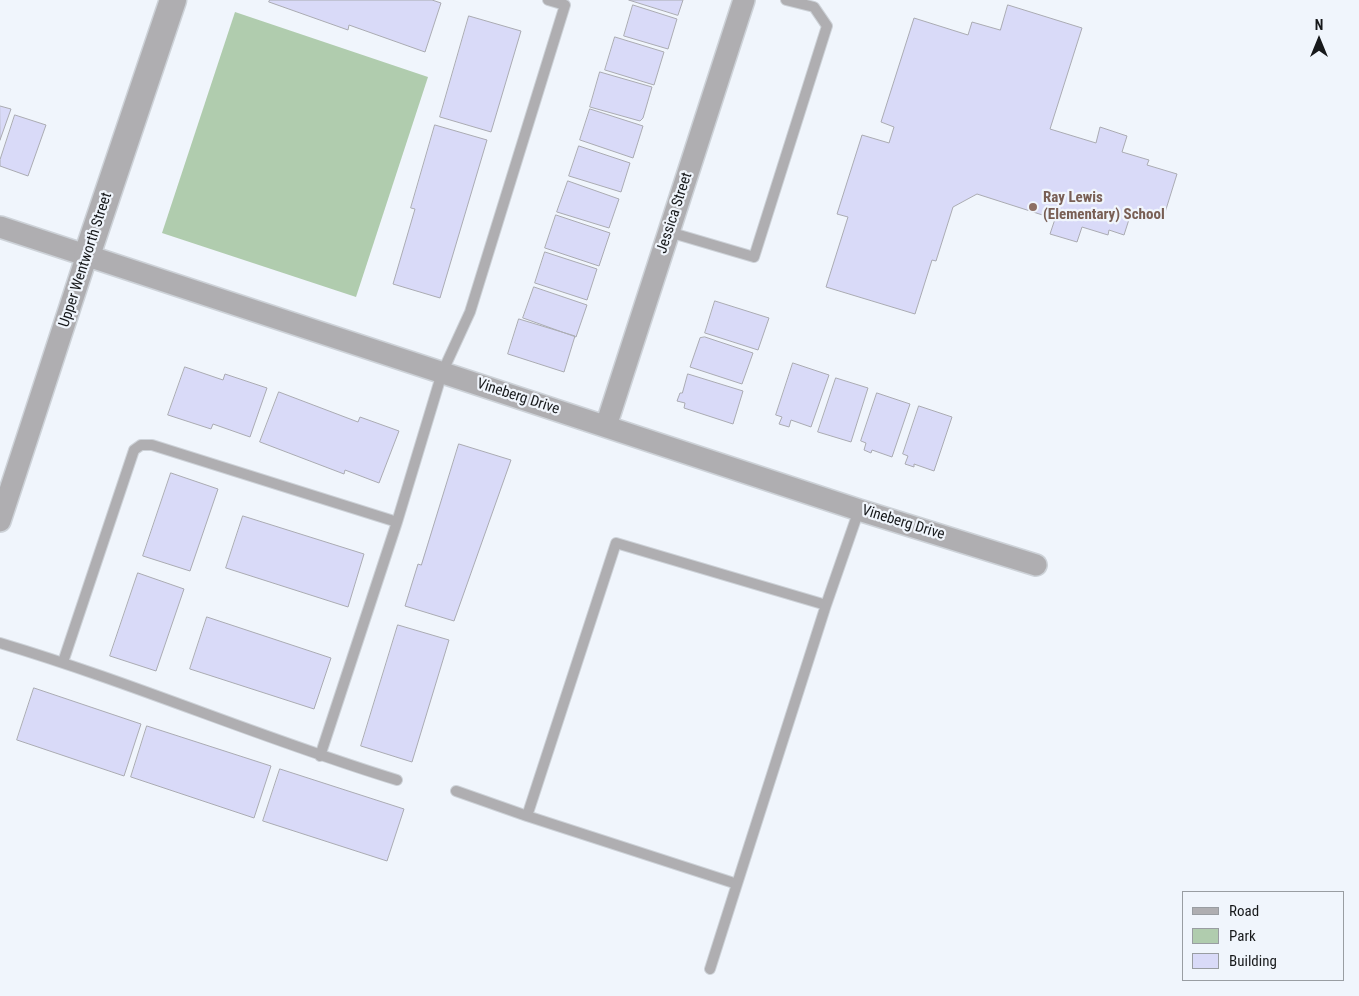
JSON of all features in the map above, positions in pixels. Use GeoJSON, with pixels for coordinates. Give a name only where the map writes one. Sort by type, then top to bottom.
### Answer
{"type":"FeatureCollection","features":[{"type":"Feature","properties":{"kind":"street","name":"Upper Wentworth Street"},"geometry":{"type":"LineString","coordinates":[[0,521],[173,0]]}},
{"type":"Feature","properties":{"kind":"street","name":"Jessica Street"},"geometry":{"type":"LineString","coordinates":[[606,426],[744,0]]}},
{"type":"Feature","properties":{"kind":"street","name":"Vineberg Drive"},"geometry":{"type":"LineString","coordinates":[[0,227],[859,510],[1036,565]]}},
{"type":"Feature","properties":{"kind":"lane"},"geometry":{"type":"LineString","coordinates":[[320,756],[397,522],[442,373],[470,312],[565,6],[548,0]]}},
{"type":"Feature","properties":{"kind":"lane"},"geometry":{"type":"LineString","coordinates":[[669,232],[754,258],[827,26],[814,7],[786,0]]}},
{"type":"Feature","properties":{"kind":"lane"},"geometry":{"type":"LineString","coordinates":[[63,662],[134,450],[141,445],[152,445],[397,522]]}},
{"type":"Feature","properties":{"kind":"lane"},"geometry":{"type":"LineString","coordinates":[[710,969],[826,605],[859,510]]}},
{"type":"Feature","properties":{"kind":"lane"},"geometry":{"type":"LineString","coordinates":[[527,816],[616,543],[826,605]]}},
{"type":"Feature","properties":{"kind":"lane"},"geometry":{"type":"LineString","coordinates":[[0,643],[63,662],[320,756],[397,780]]}},
{"type":"Feature","properties":{"kind":"lane"},"geometry":{"type":"LineString","coordinates":[[456,792],[737,884]]}},
{"type":"Feature","properties":{"kind":"green space"},"geometry":{"type":"Polygon","coordinates":[[[235,12],[428,77],[356,297],[162,233],[235,12]]]}},
{"type":"Feature","properties":{"kind":"building"},"geometry":{"type":"Polygon","coordinates":[[[270,0],[432,0],[441,3],[425,52],[349,25],[348,30],[269,2],[270,0]]]}},
{"type":"Feature","properties":{"kind":"building"},"geometry":{"type":"Polygon","coordinates":[[[629,0],[683,0],[678,15],[629,0]]]}},
{"type":"Feature","properties":{"kind":"building"},"geometry":{"type":"Polygon","coordinates":[[[633,5],[677,19],[668,49],[624,36],[633,5]]]}},
{"type":"Feature","properties":{"kind":"building"},"geometry":{"type":"Polygon","coordinates":[[[1008,5],[1082,28],[1050,129],[1096,143],[1100,127],[1127,136],[1122,152],[1149,160],[1147,165],[1177,174],[1163,219],[1132,210],[1124,235],[1109,230],[1108,235],[1082,227],[1077,242],[1050,234],[1055,219],[977,194],[953,207],[936,261],[932,260],[915,314],[826,287],[848,217],[837,214],[862,135],[889,143],[894,127],[881,122],[914,18],[968,35],[972,22],[1000,30],[1008,5]]]}},
{"type":"Feature","properties":{"kind":"building"},"geometry":{"type":"Polygon","coordinates":[[[469,16],[521,31],[491,132],[440,117],[469,16]]]}},
{"type":"Feature","properties":{"kind":"building"},"geometry":{"type":"Polygon","coordinates":[[[615,37],[664,52],[654,85],[605,70],[615,37]]]}},
{"type":"Feature","properties":{"kind":"building"},"geometry":{"type":"Polygon","coordinates":[[[600,72],[652,87],[643,118],[640,121],[590,107],[600,72]]]}},
{"type":"Feature","properties":{"kind":"building"},"geometry":{"type":"Polygon","coordinates":[[[0,106],[11,109],[0,140],[0,106]]]}},
{"type":"Feature","properties":{"kind":"building"},"geometry":{"type":"Polygon","coordinates":[[[590,109],[643,126],[633,158],[580,140],[590,109]]]}},
{"type":"Feature","properties":{"kind":"building"},"geometry":{"type":"Polygon","coordinates":[[[15,115],[46,125],[28,176],[0,166],[0,160],[15,115]]]}},
{"type":"Feature","properties":{"kind":"building"},"geometry":{"type":"Polygon","coordinates":[[[435,125],[487,140],[440,298],[393,284],[415,209],[411,208],[435,125]]]}},
{"type":"Feature","properties":{"kind":"building"},"geometry":{"type":"Polygon","coordinates":[[[579,146],[630,163],[621,192],[569,176],[579,146]]]}},
{"type":"Feature","properties":{"kind":"building"},"geometry":{"type":"Polygon","coordinates":[[[568,181],[619,199],[609,228],[557,212],[568,181]]]}},
{"type":"Feature","properties":{"kind":"building"},"geometry":{"type":"Polygon","coordinates":[[[556,215],[610,233],[599,266],[545,248],[556,215]]]}},
{"type":"Feature","properties":{"kind":"building"},"geometry":{"type":"Polygon","coordinates":[[[545,252],[597,269],[587,300],[535,283],[545,252]]]}},
{"type":"Feature","properties":{"kind":"building"},"geometry":{"type":"Polygon","coordinates":[[[534,287],[587,305],[576,337],[523,318],[534,287]]]}},
{"type":"Feature","properties":{"kind":"building"},"geometry":{"type":"Polygon","coordinates":[[[715,301],[769,318],[758,350],[705,333],[715,301]]]}},
{"type":"Feature","properties":{"kind":"building"},"geometry":{"type":"Polygon","coordinates":[[[519,319],[575,336],[564,372],[508,354],[519,319]]]}},
{"type":"Feature","properties":{"kind":"building"},"geometry":{"type":"Polygon","coordinates":[[[705,337],[753,353],[742,384],[690,367],[700,338],[705,337]]]}},
{"type":"Feature","properties":{"kind":"building"},"geometry":{"type":"Polygon","coordinates":[[[793,363],[829,375],[811,427],[791,420],[789,427],[779,424],[782,417],[776,415],[793,363]]]}},
{"type":"Feature","properties":{"kind":"building"},"geometry":{"type":"Polygon","coordinates":[[[185,367],[223,380],[225,374],[267,388],[250,437],[213,424],[211,429],[168,415],[185,367]]]}},
{"type":"Feature","properties":{"kind":"building"},"geometry":{"type":"Polygon","coordinates":[[[688,374],[743,391],[733,424],[684,408],[685,403],[677,401],[680,393],[682,393],[688,374]]]}},
{"type":"Feature","properties":{"kind":"building"},"geometry":{"type":"Polygon","coordinates":[[[836,378],[868,388],[851,442],[818,432],[836,378]]]}},
{"type":"Feature","properties":{"kind":"building"},"geometry":{"type":"Polygon","coordinates":[[[279,392],[358,422],[360,417],[399,431],[379,483],[345,470],[344,474],[260,442],[279,392]]]}},
{"type":"Feature","properties":{"kind":"building"},"geometry":{"type":"Polygon","coordinates":[[[877,393],[910,404],[892,457],[872,450],[871,453],[864,450],[866,443],[861,441],[877,393]]]}},
{"type":"Feature","properties":{"kind":"building"},"geometry":{"type":"Polygon","coordinates":[[[919,406],[952,417],[934,471],[914,464],[914,467],[905,464],[908,456],[903,454],[919,406]]]}},
{"type":"Feature","properties":{"kind":"building"},"geometry":{"type":"Polygon","coordinates":[[[459,444],[511,460],[454,621],[405,606],[418,564],[421,565],[459,444]]]}},
{"type":"Feature","properties":{"kind":"building"},"geometry":{"type":"Polygon","coordinates":[[[171,473],[218,489],[190,571],[143,556],[171,473]]]}},
{"type":"Feature","properties":{"kind":"building"},"geometry":{"type":"Polygon","coordinates":[[[243,516],[364,554],[348,607],[226,568],[243,516]]]}},
{"type":"Feature","properties":{"kind":"building"},"geometry":{"type":"Polygon","coordinates":[[[138,573],[184,589],[156,671],[110,656],[138,573]]]}},
{"type":"Feature","properties":{"kind":"building"},"geometry":{"type":"Polygon","coordinates":[[[207,617],[331,658],[314,709],[190,669],[207,617]]]}},
{"type":"Feature","properties":{"kind":"building"},"geometry":{"type":"Polygon","coordinates":[[[398,625],[449,640],[412,762],[361,746],[398,625]]]}},
{"type":"Feature","properties":{"kind":"building"},"geometry":{"type":"Polygon","coordinates":[[[34,688],[141,724],[124,776],[17,740],[34,688]]]}},
{"type":"Feature","properties":{"kind":"building"},"geometry":{"type":"Polygon","coordinates":[[[147,726],[271,766],[254,818],[131,777],[147,726]]]}},
{"type":"Feature","properties":{"kind":"building"},"geometry":{"type":"Polygon","coordinates":[[[280,769],[404,809],[387,861],[263,821],[280,769]]]}},
{"type":"Feature","properties":{"kind":"place","name":"Ray Lewis (Elementary) School"},"geometry":{"type":"Point","coordinates":[1033,207]}}]}
